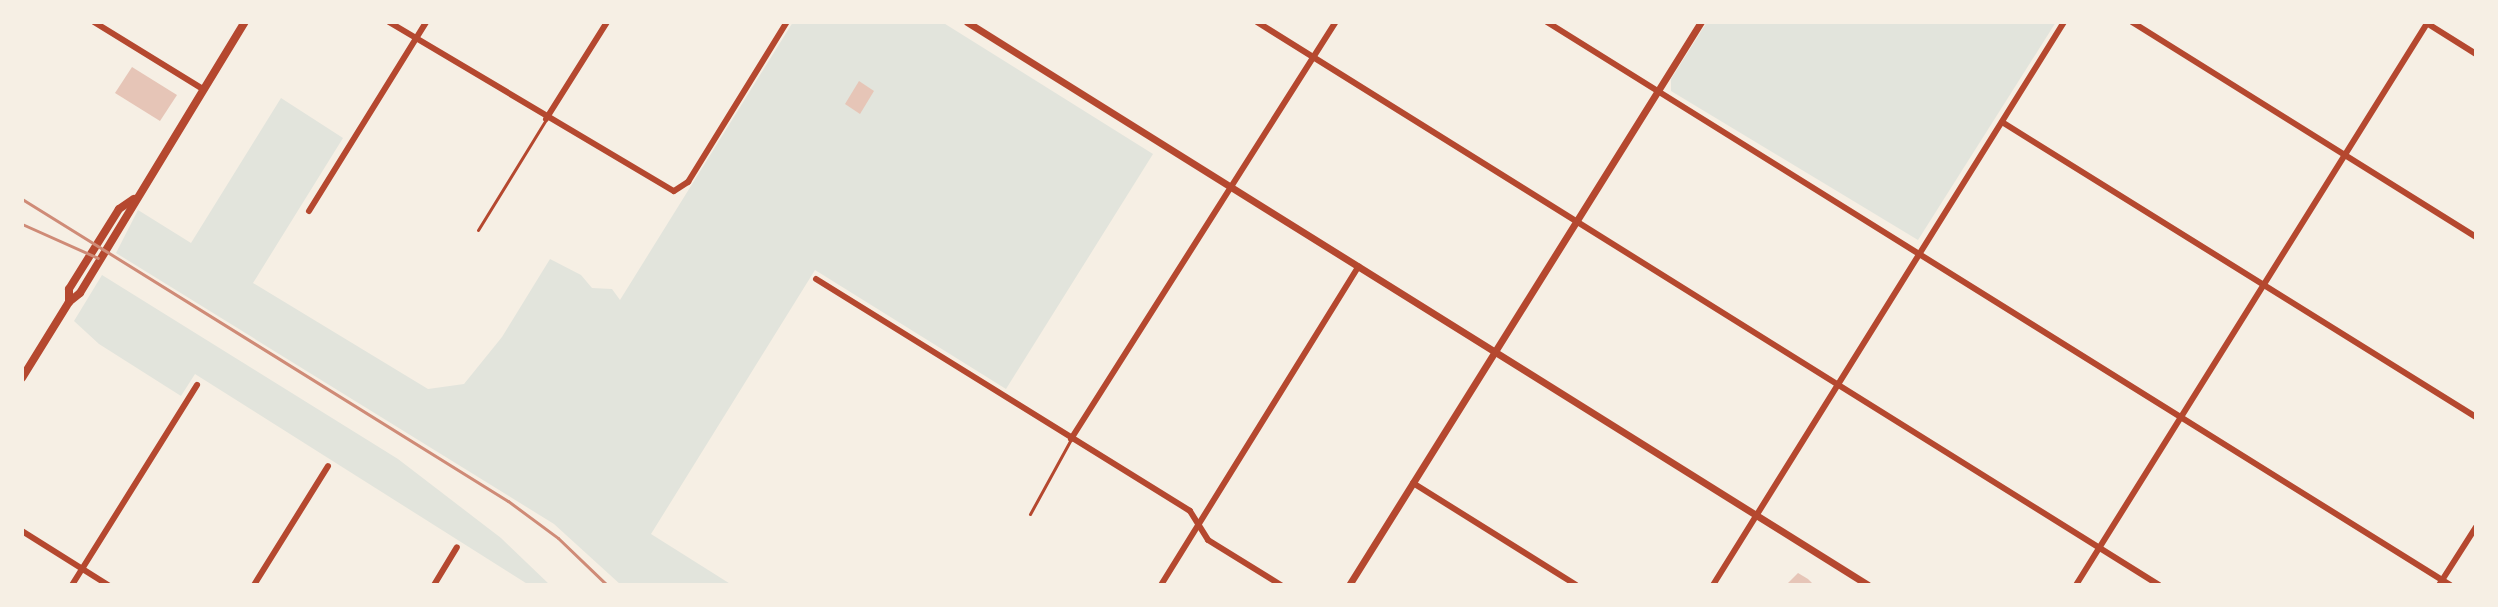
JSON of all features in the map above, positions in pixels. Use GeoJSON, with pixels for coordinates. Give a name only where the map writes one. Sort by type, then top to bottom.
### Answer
{"type":"FeatureCollection","features":[{"type":"Feature","properties":{"kind":"main road"},"geometry":{"type":"LineString","coordinates":[[22,378],[69,302],[80,293],[134,199],[245,22]]}},
{"type":"Feature","properties":{"kind":"street"},"geometry":{"type":"LineString","coordinates":[[94,22],[203,89]]}},
{"type":"Feature","properties":{"kind":"street"},"geometry":{"type":"LineString","coordinates":[[389,22],[665,189],[680,190],[787,22]]}},
{"type":"Feature","properties":{"kind":"street"},"geometry":{"type":"LineString","coordinates":[[309,211],[426,22]]}},
{"type":"Feature","properties":{"kind":"street"},"geometry":{"type":"LineString","coordinates":[[546,119],[607,22]]}},
{"type":"Feature","properties":{"kind":"street"},"geometry":{"type":"LineString","coordinates":[[969,22],[1868,585]]}},
{"type":"Feature","properties":{"kind":"street"},"geometry":{"type":"LineString","coordinates":[[1257,22],[2159,585]]}},
{"type":"Feature","properties":{"kind":"street"},"geometry":{"type":"LineString","coordinates":[[1071,439],[1336,22]]}},
{"type":"Feature","properties":{"kind":"street"},"geometry":{"type":"LineString","coordinates":[[1547,22],[2450,585]]}},
{"type":"Feature","properties":{"kind":"street"},"geometry":{"type":"LineString","coordinates":[[1349,585],[1701,22]]}},
{"type":"Feature","properties":{"kind":"street"},"geometry":{"type":"LineString","coordinates":[[1713,585],[2064,22]]}},
{"type":"Feature","properties":{"kind":"street"},"geometry":{"type":"LineString","coordinates":[[2132,22],[2476,237]]}},
{"type":"Feature","properties":{"kind":"street"},"geometry":{"type":"LineString","coordinates":[[2076,585],[2427,22],[2476,54]]}},
{"type":"Feature","properties":{"kind":"street"},"geometry":{"type":"LineString","coordinates":[[2002,122],[2476,417]]}},
{"type":"Feature","properties":{"kind":"street"},"geometry":{"type":"LineString","coordinates":[[1161,585],[1359,266]]}},
{"type":"Feature","properties":{"kind":"street"},"geometry":{"type":"LineString","coordinates":[[816,279],[1190,511],[1208,540],[1281,585]]}},
{"type":"Feature","properties":{"kind":"street"},"geometry":{"type":"LineString","coordinates":[[72,585],[197,385]]}},
{"type":"Feature","properties":{"kind":"street"},"geometry":{"type":"LineString","coordinates":[[254,585],[328,466]]}},
{"type":"Feature","properties":{"kind":"street"},"geometry":{"type":"LineString","coordinates":[[1413,483],[1576,585]]}},
{"type":"Feature","properties":{"kind":"street"},"geometry":{"type":"LineString","coordinates":[[2441,582],[2476,527]]}},
{"type":"Feature","properties":{"kind":"street"},"geometry":{"type":"LineString","coordinates":[[22,531],[108,585]]}},
{"type":"Feature","properties":{"kind":"street"},"geometry":{"type":"LineString","coordinates":[[434,585],[457,547]]}},
{"type":"Feature","properties":{"kind":"lane"},"geometry":{"type":"LineString","coordinates":[[478,230],[546,119]]}},
{"type":"Feature","properties":{"kind":"lane"},"geometry":{"type":"LineString","coordinates":[[1030,514],[1071,439]]}},
{"type":"Feature","properties":{"kind":"shaded area"},"geometry":{"type":"Polygon","coordinates":[[[793,22],[942,22],[1153,154],[1006,389],[815,270],[651,534],[732,585],[621,585],[554,524],[116,253],[138,210],[191,243],[281,98],[343,138],[253,283],[428,389],[464,384],[502,337],[550,259],[581,275],[592,288],[612,289],[620,300],[793,22]]]}},
{"type":"Feature","properties":{"kind":"shaded area"},"geometry":{"type":"Polygon","coordinates":[[[1707,22],[2056,22],[1918,240],[1671,91],[1671,79],[1707,22]]]}},
{"type":"Feature","properties":{"kind":"shaded area"},"geometry":{"type":"Polygon","coordinates":[[[102,275],[398,459],[501,538],[550,585],[529,585],[195,374],[181,396],[99,344],[74,321],[102,275]]]}},
{"type":"Feature","properties":{"kind":"building"},"geometry":{"type":"Polygon","coordinates":[[[132,67],[177,95],[160,121],[115,93],[132,67]]]}},
{"type":"Feature","properties":{"kind":"building"},"geometry":{"type":"Polygon","coordinates":[[[859,81],[874,91],[860,114],[845,104],[859,81]]]}},
{"type":"Feature","properties":{"kind":"building"},"geometry":{"type":"Polygon","coordinates":[[[1798,573],[1808,579],[1814,585],[1786,585],[1798,573]]]}},
{"type":"Feature","properties":{"kind":"railway"},"geometry":{"type":"LineString","coordinates":[[22,199],[508,501],[558,538],[607,585]]}},
{"type":"Feature","properties":{"kind":"railway"},"geometry":{"type":"LineString","coordinates":[[22,224],[98,258]]}}]}
